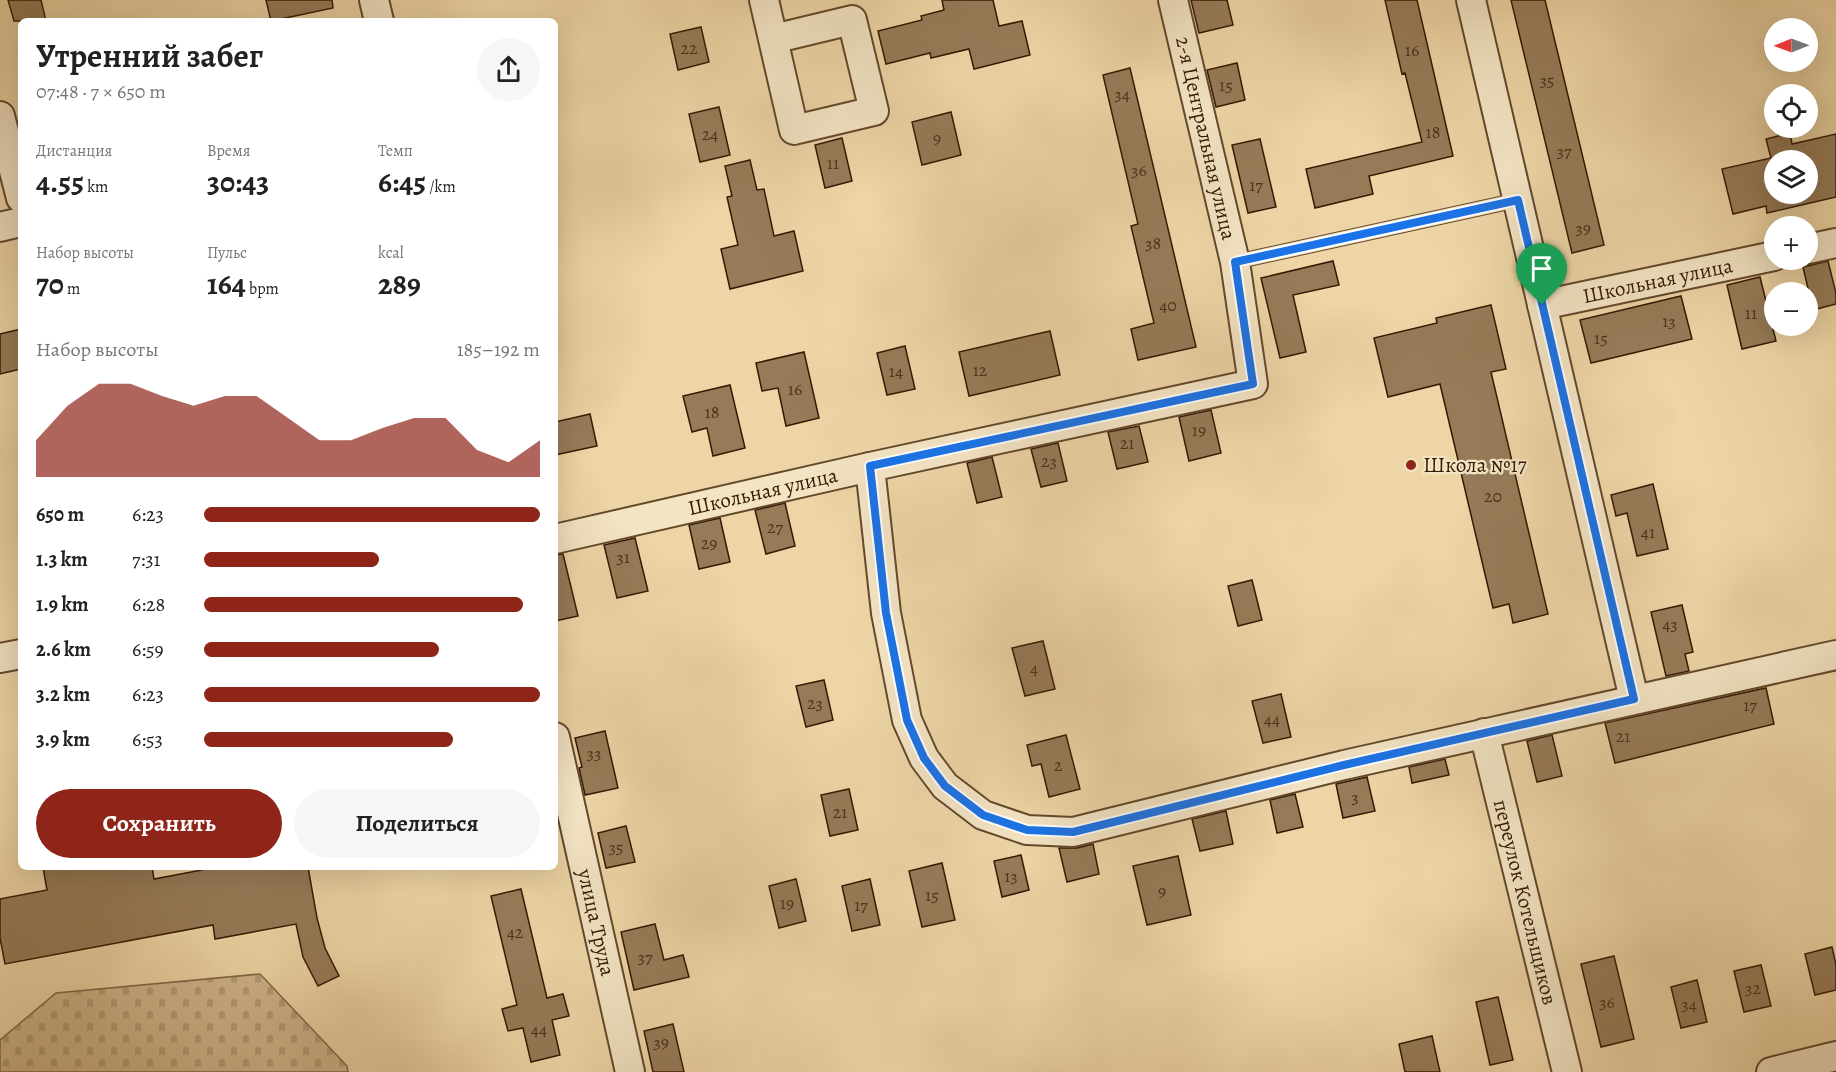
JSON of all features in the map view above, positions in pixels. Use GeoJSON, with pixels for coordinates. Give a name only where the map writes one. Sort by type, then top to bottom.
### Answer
{"type":"FeatureCollection","features":[{"type":"Feature","properties":{"kind":"street"},"geometry":{"type":"LineString","coordinates":[[374,0],[378,18]]}},
{"type":"Feature","properties":{"kind":"street"},"geometry":{"type":"LineString","coordinates":[[764,0],[773,39]]}},
{"type":"Feature","properties":{"kind":"street","name":"2-я Центральная улица"},"geometry":{"type":"LineString","coordinates":[[1173,0],[1235,262],[1253,384]]}},
{"type":"Feature","properties":{"kind":"street"},"geometry":{"type":"LineString","coordinates":[[1471,0],[1634,699]]}},
{"type":"Feature","properties":{"kind":"street"},"geometry":{"type":"LineString","coordinates":[[0,116],[18,186]]}},
{"type":"Feature","properties":{"kind":"street"},"geometry":{"type":"LineString","coordinates":[[0,227],[18,223]]}},
{"type":"Feature","properties":{"kind":"street"},"geometry":{"type":"LineString","coordinates":[[1818,247],[1836,243]]}},
{"type":"Feature","properties":{"kind":"street","name":"Школьная улица"},"geometry":{"type":"LineString","coordinates":[[1542,305],[1764,258]]}},
{"type":"Feature","properties":{"kind":"street","name":"Школьная улица"},"geometry":{"type":"LineString","coordinates":[[558,538],[870,466],[1253,384]]}},
{"type":"Feature","properties":{"kind":"street"},"geometry":{"type":"LineString","coordinates":[[870,466],[886,613],[907,720],[924,758],[945,786],[983,815],[1027,830],[1073,832],[1344,765],[1836,655]]}},
{"type":"Feature","properties":{"kind":"street"},"geometry":{"type":"LineString","coordinates":[[0,658],[18,655]]}},
{"type":"Feature","properties":{"kind":"street","name":"переулок Котельщиков"},"geometry":{"type":"LineString","coordinates":[[1484,734],[1567,1072]]}},
{"type":"Feature","properties":{"kind":"street","name":"улица Труда"},"geometry":{"type":"LineString","coordinates":[[558,750],[630,1072]]}},
{"type":"Feature","properties":{"kind":"street"},"geometry":{"type":"LineString","coordinates":[[1771,1072],[1836,1056]]}},
{"type":"Feature","properties":{"kind":"lane"},"geometry":{"type":"LineString","coordinates":[[1235,262],[1518,200]]}},
{"type":"Feature","properties":{"kind":"green space"},"geometry":{"type":"Polygon","coordinates":[[[260,974],[347,1066],[348,1072],[0,1072],[0,1040],[56,993],[260,974]]]}},
{"type":"Feature","properties":{"kind":"building"},"geometry":{"type":"Polygon","coordinates":[[[8,0],[41,0],[45,18],[18,18],[18,21],[14,21],[8,0]]]}},
{"type":"Feature","properties":{"kind":"building"},"geometry":{"type":"Polygon","coordinates":[[[266,0],[332,0],[333,8],[285,18],[270,18],[266,0]]]}},
{"type":"Feature","properties":{"kind":"building"},"geometry":{"type":"Polygon","coordinates":[[[942,0],[993,0],[999,26],[1022,21],[1030,55],[974,69],[969,49],[931,58],[930,53],[886,64],[878,31],[922,20],[921,16],[944,10],[942,0]]]}},
{"type":"Feature","properties":{"kind":"building"},"geometry":{"type":"Polygon","coordinates":[[[1191,0],[1227,0],[1233,25],[1199,33],[1191,0]]]}},
{"type":"Feature","properties":{"kind":"building"},"geometry":{"type":"Polygon","coordinates":[[[1385,0],[1417,0],[1453,156],[1369,176],[1373,194],[1315,208],[1306,169],[1422,142],[1405,73],[1402,74],[1385,0]]]}},
{"type":"Feature","properties":{"kind":"building"},"geometry":{"type":"Polygon","coordinates":[[[1511,0],[1545,0],[1604,245],[1572,253],[1511,0]]]}},
{"type":"Feature","properties":{"kind":"building"},"geometry":{"type":"Polygon","coordinates":[[[701,27],[709,62],[678,70],[670,34],[701,27]]]}},
{"type":"Feature","properties":{"kind":"building"},"geometry":{"type":"Polygon","coordinates":[[[1237,63],[1245,100],[1216,107],[1207,70],[1237,63]]]}},
{"type":"Feature","properties":{"kind":"building"},"geometry":{"type":"Polygon","coordinates":[[[1130,68],[1196,347],[1138,360],[1131,329],[1154,323],[1131,226],[1138,224],[1103,75],[1130,68]]]}},
{"type":"Feature","properties":{"kind":"building"},"geometry":{"type":"Polygon","coordinates":[[[719,107],[730,155],[700,162],[689,114],[719,107]]]}},
{"type":"Feature","properties":{"kind":"building"},"geometry":{"type":"Polygon","coordinates":[[[951,112],[961,155],[922,165],[912,122],[951,112]]]}},
{"type":"Feature","properties":{"kind":"building"},"geometry":{"type":"Polygon","coordinates":[[[1836,134],[1836,197],[1818,201],[1818,150],[1769,150],[1766,139],[1770,138],[1791,138],[1792,144],[1836,134]]]}},
{"type":"Feature","properties":{"kind":"building"},"geometry":{"type":"Polygon","coordinates":[[[842,138],[852,181],[825,188],[815,145],[842,138]]]}},
{"type":"Feature","properties":{"kind":"building"},"geometry":{"type":"Polygon","coordinates":[[[1260,139],[1276,207],[1248,213],[1232,145],[1260,139]]]}},
{"type":"Feature","properties":{"kind":"building"},"geometry":{"type":"Polygon","coordinates":[[[750,160],[757,190],[764,189],[774,236],[794,231],[803,271],[730,289],[721,249],[738,245],[727,197],[732,196],[725,166],[750,160]]]}},
{"type":"Feature","properties":{"kind":"building"},"geometry":{"type":"Polygon","coordinates":[[[1764,160],[1764,204],[1806,204],[1767,213],[1766,206],[1733,214],[1722,169],[1764,160]]]}},
{"type":"Feature","properties":{"kind":"building"},"geometry":{"type":"Polygon","coordinates":[[[1333,261],[1339,285],[1293,295],[1306,352],[1280,358],[1261,278],[1333,261]]]}},
{"type":"Feature","properties":{"kind":"building"},"geometry":{"type":"Polygon","coordinates":[[[1828,261],[1836,293],[1836,304],[1818,309],[1818,282],[1806,282],[1804,270],[1818,270],[1818,263],[1828,261]]]}},
{"type":"Feature","properties":{"kind":"building"},"geometry":{"type":"Polygon","coordinates":[[[1760,277],[1764,293],[1764,336],[1775,336],[1776,341],[1742,349],[1727,285],[1760,277]]]}},
{"type":"Feature","properties":{"kind":"building"},"geometry":{"type":"Polygon","coordinates":[[[1681,296],[1692,339],[1591,363],[1580,320],[1681,296]]]}},
{"type":"Feature","properties":{"kind":"building"},"geometry":{"type":"Polygon","coordinates":[[[1491,305],[1506,369],[1491,372],[1548,614],[1513,623],[1509,604],[1493,608],[1440,384],[1388,397],[1374,338],[1437,323],[1436,318],[1491,305]]]}},
{"type":"Feature","properties":{"kind":"building"},"geometry":{"type":"Polygon","coordinates":[[[18,330],[18,370],[0,374],[0,334],[18,330]]]}},
{"type":"Feature","properties":{"kind":"building"},"geometry":{"type":"Polygon","coordinates":[[[1050,331],[1060,375],[969,396],[959,352],[1050,331]]]}},
{"type":"Feature","properties":{"kind":"building"},"geometry":{"type":"Polygon","coordinates":[[[905,346],[915,389],[887,395],[877,353],[905,346]]]}},
{"type":"Feature","properties":{"kind":"building"},"geometry":{"type":"Polygon","coordinates":[[[804,352],[819,418],[786,426],[778,388],[762,391],[756,363],[804,352]]]}},
{"type":"Feature","properties":{"kind":"building"},"geometry":{"type":"Polygon","coordinates":[[[730,385],[745,448],[713,456],[707,428],[692,432],[683,396],[730,385]]]}},
{"type":"Feature","properties":{"kind":"building"},"geometry":{"type":"Polygon","coordinates":[[[1211,410],[1221,453],[1189,461],[1179,417],[1211,410]]]}},
{"type":"Feature","properties":{"kind":"building"},"geometry":{"type":"Polygon","coordinates":[[[590,414],[597,446],[558,454],[558,421],[590,414]]]}},
{"type":"Feature","properties":{"kind":"building"},"geometry":{"type":"Polygon","coordinates":[[[1139,426],[1148,462],[1117,469],[1108,432],[1139,426]]]}},
{"type":"Feature","properties":{"kind":"building"},"geometry":{"type":"Polygon","coordinates":[[[1058,443],[1067,481],[1041,487],[1031,449],[1058,443]]]}},
{"type":"Feature","properties":{"kind":"building"},"geometry":{"type":"Polygon","coordinates":[[[992,457],[1002,497],[977,503],[967,463],[992,457]]]}},
{"type":"Feature","properties":{"kind":"building"},"geometry":{"type":"Polygon","coordinates":[[[1653,484],[1668,549],[1637,556],[1627,513],[1616,516],[1611,495],[1653,484]]]}},
{"type":"Feature","properties":{"kind":"building"},"geometry":{"type":"Polygon","coordinates":[[[785,503],[795,546],[766,554],[755,510],[785,503]]]}},
{"type":"Feature","properties":{"kind":"building"},"geometry":{"type":"Polygon","coordinates":[[[720,518],[730,562],[699,569],[689,525],[720,518]]]}},
{"type":"Feature","properties":{"kind":"building"},"geometry":{"type":"Polygon","coordinates":[[[635,538],[648,591],[617,598],[604,545],[635,538]]]}},
{"type":"Feature","properties":{"kind":"building"},"geometry":{"type":"Polygon","coordinates":[[[563,554],[578,616],[558,620],[558,555],[563,554]]]}},
{"type":"Feature","properties":{"kind":"building"},"geometry":{"type":"Polygon","coordinates":[[[1252,580],[1262,620],[1238,626],[1228,586],[1252,580]]]}},
{"type":"Feature","properties":{"kind":"building"},"geometry":{"type":"Polygon","coordinates":[[[1682,605],[1693,652],[1685,654],[1689,671],[1666,676],[1651,612],[1682,605]]]}},
{"type":"Feature","properties":{"kind":"building"},"geometry":{"type":"Polygon","coordinates":[[[1043,641],[1055,689],[1025,696],[1012,648],[1043,641]]]}},
{"type":"Feature","properties":{"kind":"building"},"geometry":{"type":"Polygon","coordinates":[[[824,680],[833,720],[806,727],[796,686],[824,680]]]}},
{"type":"Feature","properties":{"kind":"building"},"geometry":{"type":"Polygon","coordinates":[[[1766,688],[1774,724],[1615,763],[1605,723],[1766,688]]]}},
{"type":"Feature","properties":{"kind":"building"},"geometry":{"type":"Polygon","coordinates":[[[1281,694],[1291,737],[1263,743],[1252,701],[1281,694]]]}},
{"type":"Feature","properties":{"kind":"building"},"geometry":{"type":"Polygon","coordinates":[[[605,731],[618,788],[585,795],[579,768],[582,767],[575,738],[605,731]]]}},
{"type":"Feature","properties":{"kind":"building"},"geometry":{"type":"Polygon","coordinates":[[[1066,735],[1080,789],[1049,797],[1041,764],[1032,766],[1027,745],[1066,735]]]}},
{"type":"Feature","properties":{"kind":"building"},"geometry":{"type":"Polygon","coordinates":[[[1552,735],[1562,776],[1537,782],[1527,741],[1552,735]]]}},
{"type":"Feature","properties":{"kind":"building"},"geometry":{"type":"Polygon","coordinates":[[[1445,759],[1449,775],[1412,783],[1409,767],[1445,759]]]}},
{"type":"Feature","properties":{"kind":"building"},"geometry":{"type":"Polygon","coordinates":[[[1367,777],[1375,811],[1343,818],[1336,784],[1367,777]]]}},
{"type":"Feature","properties":{"kind":"building"},"geometry":{"type":"Polygon","coordinates":[[[849,789],[858,830],[830,836],[821,795],[849,789]]]}},
{"type":"Feature","properties":{"kind":"building"},"geometry":{"type":"Polygon","coordinates":[[[1295,794],[1303,827],[1277,833],[1270,800],[1295,794]]]}},
{"type":"Feature","properties":{"kind":"building"},"geometry":{"type":"Polygon","coordinates":[[[1226,811],[1233,844],[1200,851],[1192,819],[1226,811]]]}},
{"type":"Feature","properties":{"kind":"building"},"geometry":{"type":"Polygon","coordinates":[[[626,826],[635,862],[606,868],[598,833],[626,826]]]}},
{"type":"Feature","properties":{"kind":"building"},"geometry":{"type":"Polygon","coordinates":[[[1093,844],[1099,874],[1067,882],[1059,848],[1077,848],[1093,844]]]}},
{"type":"Feature","properties":{"kind":"building"},"geometry":{"type":"Polygon","coordinates":[[[1021,855],[1029,890],[1002,897],[994,861],[1021,855]]]}},
{"type":"Feature","properties":{"kind":"building"},"geometry":{"type":"Polygon","coordinates":[[[1178,856],[1191,915],[1147,925],[1133,866],[1178,856]]]}},
{"type":"Feature","properties":{"kind":"building"},"geometry":{"type":"Polygon","coordinates":[[[942,863],[955,920],[922,927],[909,871],[942,863]]]}},
{"type":"Feature","properties":{"kind":"building"},"geometry":{"type":"Polygon","coordinates":[[[44,870],[152,870],[154,879],[202,870],[309,870],[325,948],[339,976],[318,986],[303,957],[296,924],[215,939],[213,925],[5,964],[0,938],[0,899],[47,890],[44,870]]]}},
{"type":"Feature","properties":{"kind":"building"},"geometry":{"type":"Polygon","coordinates":[[[796,879],[806,921],[779,928],[769,886],[796,879]]]}},
{"type":"Feature","properties":{"kind":"building"},"geometry":{"type":"Polygon","coordinates":[[[870,879],[880,925],[852,931],[842,886],[870,879]]]}},
{"type":"Feature","properties":{"kind":"building"},"geometry":{"type":"Polygon","coordinates":[[[521,889],[547,998],[563,994],[569,1016],[552,1020],[560,1055],[531,1062],[523,1028],[508,1031],[502,1009],[517,1005],[491,896],[521,889]]]}},
{"type":"Feature","properties":{"kind":"building"},"geometry":{"type":"Polygon","coordinates":[[[655,924],[664,960],[683,955],[689,977],[634,990],[621,932],[655,924]]]}},
{"type":"Feature","properties":{"kind":"building"},"geometry":{"type":"Polygon","coordinates":[[[1832,947],[1836,965],[1836,990],[1815,995],[1805,954],[1832,947]]]}},
{"type":"Feature","properties":{"kind":"building"},"geometry":{"type":"Polygon","coordinates":[[[1614,956],[1634,1039],[1601,1047],[1581,964],[1614,956]]]}},
{"type":"Feature","properties":{"kind":"building"},"geometry":{"type":"Polygon","coordinates":[[[1761,965],[1771,1006],[1744,1012],[1734,971],[1761,965]]]}},
{"type":"Feature","properties":{"kind":"building"},"geometry":{"type":"Polygon","coordinates":[[[1697,980],[1707,1022],[1681,1028],[1671,987],[1697,980]]]}},
{"type":"Feature","properties":{"kind":"building"},"geometry":{"type":"Polygon","coordinates":[[[1498,997],[1513,1060],[1490,1065],[1476,1002],[1498,997]]]}},
{"type":"Feature","properties":{"kind":"building"},"geometry":{"type":"Polygon","coordinates":[[[673,1024],[684,1072],[653,1072],[644,1031],[673,1024]]]}},
{"type":"Feature","properties":{"kind":"building"},"geometry":{"type":"Polygon","coordinates":[[[1432,1036],[1440,1072],[1405,1072],[1399,1044],[1432,1036]]]}},
{"type":"Feature","properties":{"kind":"place","name":"Школа №17"},"geometry":{"type":"Point","coordinates":[1411,465]}},
{"type":"Feature","properties":{"kind":"route"},"geometry":{"type":"LineString","coordinates":[[1518,200],[1542,305],[1634,699],[1344,765],[1073,832],[1027,830],[983,815],[945,786],[924,758],[907,720],[886,613],[870,466],[1253,384],[1235,262],[1518,200]]}}]}
